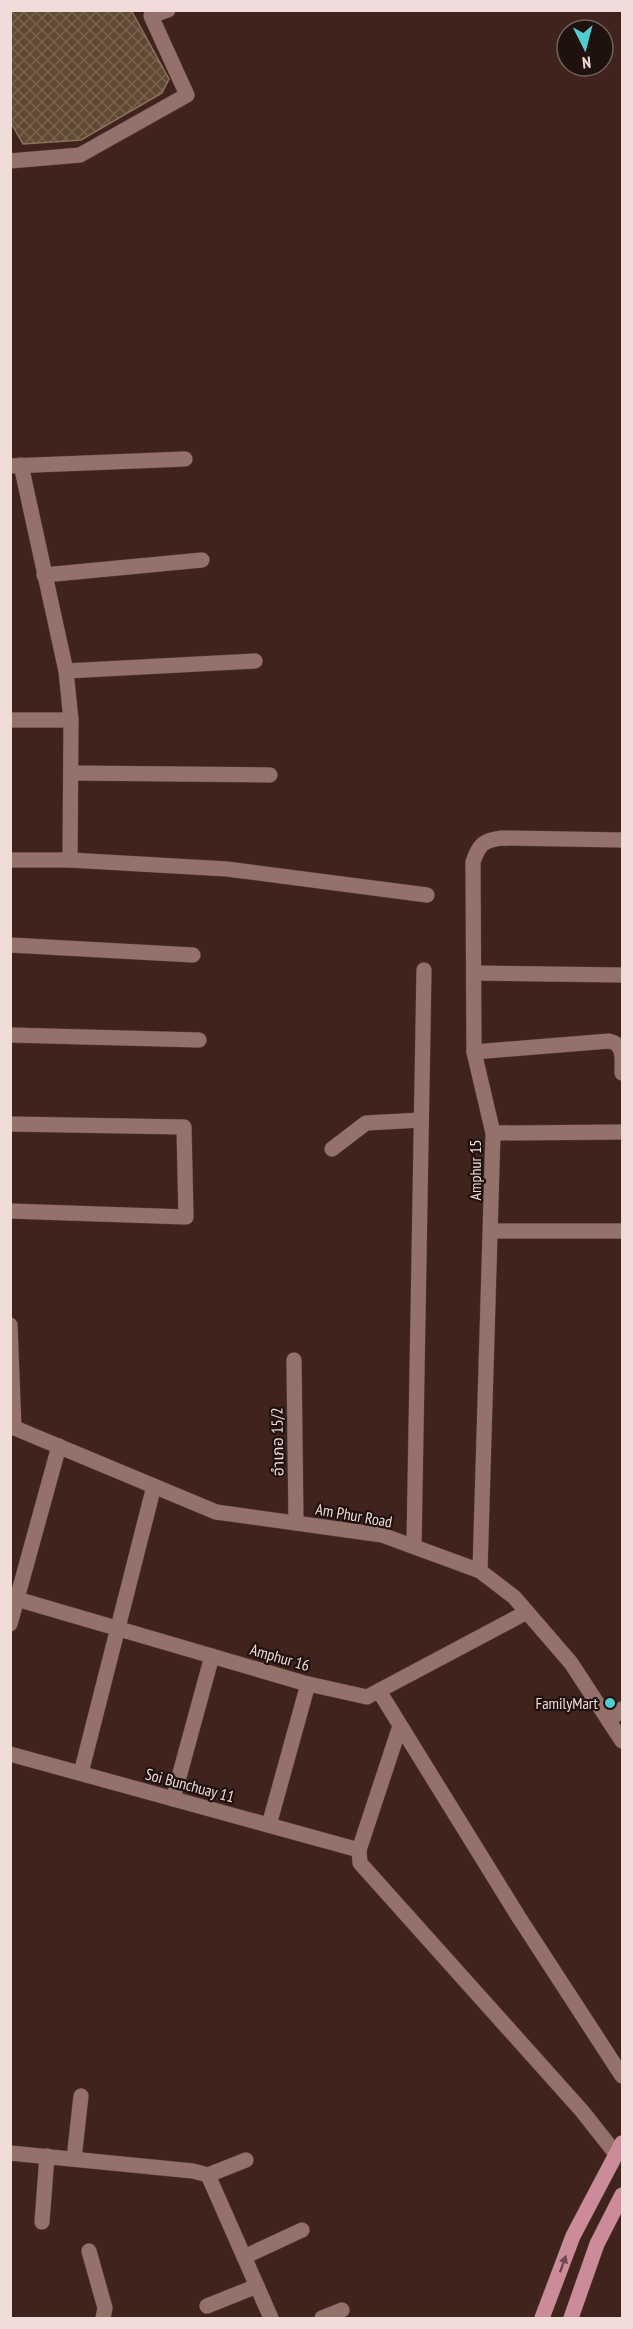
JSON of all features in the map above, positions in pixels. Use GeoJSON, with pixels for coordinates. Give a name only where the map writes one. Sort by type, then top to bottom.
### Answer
{"type":"FeatureCollection","features":[{"type":"Feature","properties":{"kind":"main road"},"geometry":{"type":"LineString","coordinates":[[542,2319],[573,2236],[619,2148]]}},
{"type":"Feature","properties":{"kind":"main road"},"geometry":{"type":"LineString","coordinates":[[571,2319],[597,2244],[622,2195]]}},
{"type":"Feature","properties":{"kind":"street"},"geometry":{"type":"LineString","coordinates":[[10,161],[80,155],[188,95],[152,16],[168,10]]}},
{"type":"Feature","properties":{"kind":"street"},"geometry":{"type":"LineString","coordinates":[[70,860],[71,720],[66,671],[16,465],[185,459]]}},
{"type":"Feature","properties":{"kind":"street"},"geometry":{"type":"LineString","coordinates":[[44,575],[202,560]]}},
{"type":"Feature","properties":{"kind":"street"},"geometry":{"type":"LineString","coordinates":[[66,671],[255,661]]}},
{"type":"Feature","properties":{"kind":"street"},"geometry":{"type":"LineString","coordinates":[[10,720],[71,720]]}},
{"type":"Feature","properties":{"kind":"street"},"geometry":{"type":"LineString","coordinates":[[71,773],[270,775]]}},
{"type":"Feature","properties":{"kind":"street","name":"Amphur 15"},"geometry":{"type":"LineString","coordinates":[[480,1571],[494,1133],[474,1052],[473,862],[478,847],[486,840],[502,838],[622,840]]}},
{"type":"Feature","properties":{"kind":"street"},"geometry":{"type":"LineString","coordinates":[[10,860],[70,860],[227,869],[427,895]]}},
{"type":"Feature","properties":{"kind":"street"},"geometry":{"type":"LineString","coordinates":[[10,945],[193,955]]}},
{"type":"Feature","properties":{"kind":"street"},"geometry":{"type":"LineString","coordinates":[[414,1546],[424,970]]}},
{"type":"Feature","properties":{"kind":"street"},"geometry":{"type":"LineString","coordinates":[[475,973],[622,975]]}},
{"type":"Feature","properties":{"kind":"street"},"geometry":{"type":"LineString","coordinates":[[10,1035],[199,1040]]}},
{"type":"Feature","properties":{"kind":"street"},"geometry":{"type":"LineString","coordinates":[[474,1052],[609,1041],[620,1047],[622,1073]]}},
{"type":"Feature","properties":{"kind":"street"},"geometry":{"type":"LineString","coordinates":[[332,1149],[366,1123],[421,1120]]}},
{"type":"Feature","properties":{"kind":"street"},"geometry":{"type":"LineString","coordinates":[[10,1124],[184,1127],[186,1217],[10,1211]]}},
{"type":"Feature","properties":{"kind":"street"},"geometry":{"type":"LineString","coordinates":[[494,1133],[622,1132]]}},
{"type":"Feature","properties":{"kind":"street"},"geometry":{"type":"LineString","coordinates":[[492,1231],[622,1231]]}},
{"type":"Feature","properties":{"kind":"street"},"geometry":{"type":"LineString","coordinates":[[10,1325],[12,1427]]}},
{"type":"Feature","properties":{"kind":"street","name":"อำเภอ 15/2"},"geometry":{"type":"LineString","coordinates":[[294,1360],[296,1523]]}},
{"type":"Feature","properties":{"kind":"street","name":"Am Phur Road"},"geometry":{"type":"LineString","coordinates":[[12,1427],[216,1512],[382,1535],[480,1571],[514,1597],[571,1663],[622,1741]]}},
{"type":"Feature","properties":{"kind":"street"},"geometry":{"type":"LineString","coordinates":[[10,1624],[14,1598],[59,1446]]}},
{"type":"Feature","properties":{"kind":"street"},"geometry":{"type":"LineString","coordinates":[[81,1773],[154,1486]]}},
{"type":"Feature","properties":{"kind":"street","name":"Amphur 16"},"geometry":{"type":"LineString","coordinates":[[14,1598],[308,1684],[367,1697],[527,1612]]}},
{"type":"Feature","properties":{"kind":"street"},"geometry":{"type":"LineString","coordinates":[[173,1798],[212,1656]]}},
{"type":"Feature","properties":{"kind":"street"},"geometry":{"type":"LineString","coordinates":[[269,1825],[308,1684]]}},
{"type":"Feature","properties":{"kind":"street"},"geometry":{"type":"LineString","coordinates":[[379,1691],[518,1916],[622,2076]]}},
{"type":"Feature","properties":{"kind":"street"},"geometry":{"type":"LineString","coordinates":[[609,1722],[622,1709]]}},
{"type":"Feature","properties":{"kind":"street"},"geometry":{"type":"LineString","coordinates":[[400,1726],[359,1850],[360,1863],[582,2111],[619,2148]]}},
{"type":"Feature","properties":{"kind":"street","name":"Soi Bunchuay 11"},"geometry":{"type":"LineString","coordinates":[[10,1754],[359,1850]]}},
{"type":"Feature","properties":{"kind":"street"},"geometry":{"type":"LineString","coordinates":[[74,2159],[81,2096]]}},
{"type":"Feature","properties":{"kind":"street"},"geometry":{"type":"LineString","coordinates":[[10,2153],[193,2171],[208,2175],[246,2160]]}},
{"type":"Feature","properties":{"kind":"street"},"geometry":{"type":"LineString","coordinates":[[42,2222],[47,2156]]}},
{"type":"Feature","properties":{"kind":"street"},"geometry":{"type":"LineString","coordinates":[[208,2175],[271,2319]]}},
{"type":"Feature","properties":{"kind":"street"},"geometry":{"type":"LineString","coordinates":[[244,2257],[302,2230]]}},
{"type":"Feature","properties":{"kind":"street"},"geometry":{"type":"LineString","coordinates":[[89,2251],[105,2308],[103,2319]]}},
{"type":"Feature","properties":{"kind":"street"},"geometry":{"type":"LineString","coordinates":[[207,2306],[257,2286]]}},
{"type":"Feature","properties":{"kind":"street"},"geometry":{"type":"LineString","coordinates":[[322,2319],[342,2310]]}},
{"type":"Feature","properties":{"kind":"building"},"geometry":{"type":"Polygon","coordinates":[[[10,10],[131,10],[169,79],[162,93],[81,140],[23,144],[10,121],[10,10]]]}},
{"type":"Feature","properties":{"kind":"place","name":"FamilyMart"},"geometry":{"type":"Point","coordinates":[610,1703]}}]}
